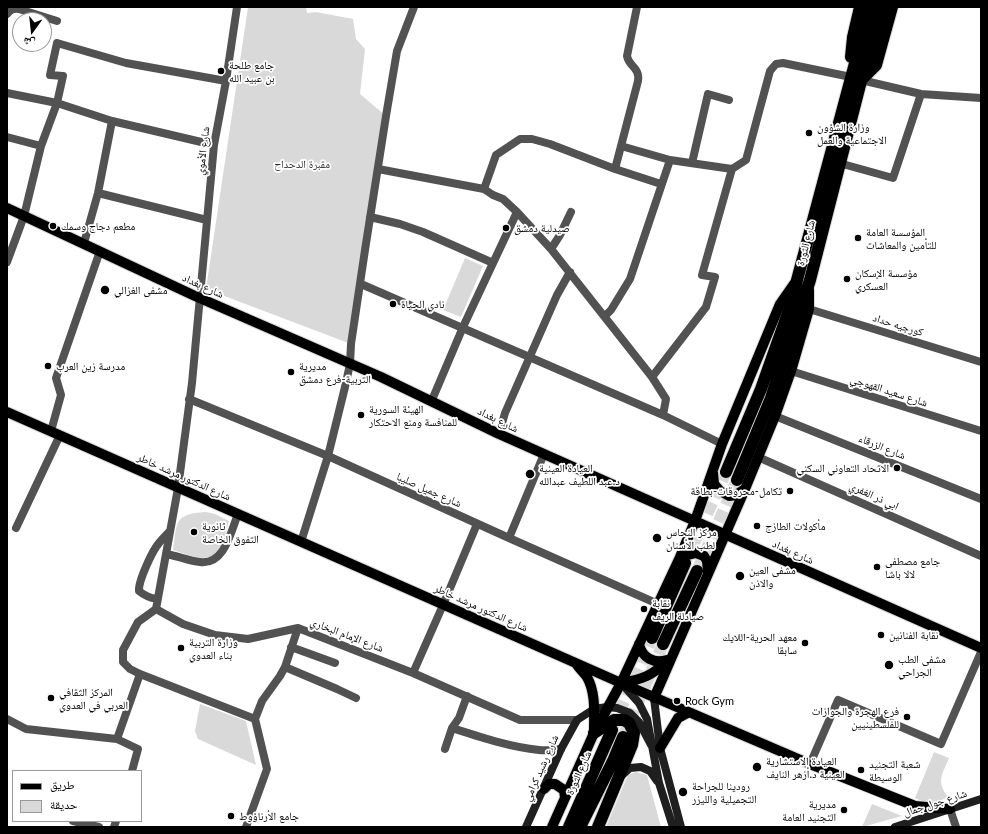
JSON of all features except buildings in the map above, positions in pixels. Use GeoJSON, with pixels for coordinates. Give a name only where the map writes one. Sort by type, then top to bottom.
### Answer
{"type":"FeatureCollection","features":[{"type":"Feature","properties":{"kind":"highway"},"geometry":{"type":"LineString","coordinates":[[860,7],[852,45],[851,61],[855,76],[876,65],[892,7]]}},
{"type":"Feature","properties":{"kind":"highway","name":"شارع الثورة"},"geometry":{"type":"LineString","coordinates":[[726,472],[761,390],[789,310],[804,279],[855,76],[870,7]]}},
{"type":"Feature","properties":{"kind":"highway","name":"شارع الثورة"},"geometry":{"type":"LineString","coordinates":[[741,485],[771,398],[804,279],[839,163],[855,76],[880,7]]}},
{"type":"Feature","properties":{"kind":"highway"},"geometry":{"type":"LineString","coordinates":[[652,638],[683,560]]}},
{"type":"Feature","properties":{"kind":"highway"},"geometry":{"type":"LineString","coordinates":[[664,644],[703,572]]}},
{"type":"Feature","properties":{"kind":"highway"},"geometry":{"type":"LineString","coordinates":[[594,733],[614,720],[624,720],[629,723],[634,733],[632,745],[598,827]]}},
{"type":"Feature","properties":{"kind":"highway","name":"شارع الثورة"},"geometry":{"type":"LineString","coordinates":[[569,827],[612,730]]}},
{"type":"Feature","properties":{"kind":"highway"},"geometry":{"type":"LineString","coordinates":[[580,827],[613,761],[623,736]]}},
{"type":"Feature","properties":{"kind":"highway"},"geometry":{"type":"LineString","coordinates":[[589,827],[605,790],[613,761]]}},
{"type":"Feature","properties":{"kind":"main road","name":"شارع بغداد"},"geometry":{"type":"LineString","coordinates":[[7,208],[200,299],[432,400],[544,454],[981,648]]}},
{"type":"Feature","properties":{"kind":"main road"},"geometry":{"type":"LineString","coordinates":[[713,471],[714,484],[720,491],[730,496],[736,495],[758,457],[775,416],[791,370],[809,309],[804,279]]}},
{"type":"Feature","properties":{"kind":"main road"},"geometry":{"type":"LineString","coordinates":[[552,827],[594,733],[621,683],[658,604],[683,560],[694,521],[722,444],[780,304],[804,279]]}},
{"type":"Feature","properties":{"kind":"main road","name":"شارع الدكتور مرشد خاطر"},"geometry":{"type":"LineString","coordinates":[[7,412],[654,698],[810,764],[915,806],[950,809]]}},
{"type":"Feature","properties":{"kind":"main road"},"geometry":{"type":"LineString","coordinates":[[703,572],[724,534],[741,485]]}},
{"type":"Feature","properties":{"kind":"main road"},"geometry":{"type":"LineString","coordinates":[[673,827],[659,783],[654,698],[707,561],[704,556],[696,553],[683,560]]}},
{"type":"Feature","properties":{"kind":"main road"},"geometry":{"type":"LineString","coordinates":[[639,644],[641,652],[649,659],[658,663],[670,658]]}},
{"type":"Feature","properties":{"kind":"main road"},"geometry":{"type":"LineString","coordinates":[[621,683],[638,680],[652,674],[670,658]]}},
{"type":"Feature","properties":{"kind":"main road"},"geometry":{"type":"LineString","coordinates":[[576,663],[587,678],[592,694],[594,709],[594,733]]}},
{"type":"Feature","properties":{"kind":"main road"},"geometry":{"type":"LineString","coordinates":[[621,683],[639,703],[647,719],[681,827]]}},
{"type":"Feature","properties":{"kind":"main road"},"geometry":{"type":"LineString","coordinates":[[577,720],[594,709],[607,707],[617,708],[630,713],[639,722],[656,746]]}},
{"type":"Feature","properties":{"kind":"main road"},"geometry":{"type":"LineString","coordinates":[[656,746],[678,718],[689,712]]}},
{"type":"Feature","properties":{"kind":"main road","name":"شارع رشيد كرامي"},"geometry":{"type":"LineString","coordinates":[[526,827],[561,749],[577,720]]}},
{"type":"Feature","properties":{"kind":"main road"},"geometry":{"type":"LineString","coordinates":[[618,780],[630,768],[641,767],[650,771],[659,783]]}},
{"type":"Feature","properties":{"kind":"main road"},"geometry":{"type":"LineString","coordinates":[[544,789],[550,784],[558,785],[564,790],[565,798]]}},
{"type":"Feature","properties":{"kind":"main road","name":"شارع جول جمال"},"geometry":{"type":"LineString","coordinates":[[895,827],[981,799]]}},
{"type":"Feature","properties":{"kind":"street","name":"شارع الأموي"},"geometry":{"type":"LineString","coordinates":[[178,488],[192,383],[214,145],[237,7]]}},
{"type":"Feature","properties":{"kind":"street"},"geometry":{"type":"LineString","coordinates":[[301,542],[328,456],[350,364],[351,344],[386,116],[398,52],[414,7]]}},
{"type":"Feature","properties":{"kind":"street"},"geometry":{"type":"LineString","coordinates":[[615,169],[639,77],[636,69],[628,61],[627,56],[638,7]]}},
{"type":"Feature","properties":{"kind":"street"},"geometry":{"type":"LineString","coordinates":[[7,14],[14,8],[57,21]]}},
{"type":"Feature","properties":{"kind":"street"},"geometry":{"type":"LineString","coordinates":[[7,262],[24,216],[41,146],[57,103],[63,76],[50,75],[57,43],[126,63],[226,80]]}},
{"type":"Feature","properties":{"kind":"street"},"geometry":{"type":"LineString","coordinates":[[621,146],[670,160],[732,169],[746,160],[770,71],[774,66],[783,63],[855,76],[920,94],[981,98]]}},
{"type":"Feature","properties":{"kind":"street"},"geometry":{"type":"LineString","coordinates":[[7,93],[57,103],[112,121],[214,145]]}},
{"type":"Feature","properties":{"kind":"street"},"geometry":{"type":"LineString","coordinates":[[692,163],[708,94],[729,100]]}},
{"type":"Feature","properties":{"kind":"street"},"geometry":{"type":"LineString","coordinates":[[839,163],[893,178],[920,94]]}},
{"type":"Feature","properties":{"kind":"street"},"geometry":{"type":"LineString","coordinates":[[84,244],[98,193],[112,121]]}},
{"type":"Feature","properties":{"kind":"street"},"geometry":{"type":"LineString","coordinates":[[7,137],[41,146]]}},
{"type":"Feature","properties":{"kind":"street"},"geometry":{"type":"LineString","coordinates":[[484,189],[496,155],[520,139],[532,139],[550,144],[615,169],[661,184]]}},
{"type":"Feature","properties":{"kind":"street"},"geometry":{"type":"LineString","coordinates":[[605,316],[611,310],[630,278],[670,160]]}},
{"type":"Feature","properties":{"kind":"street"},"geometry":{"type":"LineString","coordinates":[[378,169],[484,189],[503,200],[517,212],[570,272],[652,377],[666,399],[663,414]]}},
{"type":"Feature","properties":{"kind":"street"},"geometry":{"type":"LineString","coordinates":[[652,377],[706,306],[714,277],[702,275],[732,169]]}},
{"type":"Feature","properties":{"kind":"street"},"geometry":{"type":"LineString","coordinates":[[98,193],[207,220]]}},
{"type":"Feature","properties":{"kind":"street"},"geometry":{"type":"LineString","coordinates":[[432,400],[463,327],[517,212]]}},
{"type":"Feature","properties":{"kind":"street"},"geometry":{"type":"LineString","coordinates":[[551,249],[560,235],[571,212]]}},
{"type":"Feature","properties":{"kind":"street"},"geometry":{"type":"LineString","coordinates":[[370,217],[400,224],[423,232],[493,263]]}},
{"type":"Feature","properties":{"kind":"street"},"geometry":{"type":"LineString","coordinates":[[16,528],[56,433],[61,395],[56,378],[100,251]]}},
{"type":"Feature","properties":{"kind":"street"},"geometry":{"type":"LineString","coordinates":[[500,434],[505,413],[557,295],[570,272]]}},
{"type":"Feature","properties":{"kind":"street"},"geometry":{"type":"LineString","coordinates":[[361,284],[463,327],[489,341],[663,414],[722,444]]}},
{"type":"Feature","properties":{"kind":"street","name":"كورجيه حداد"},"geometry":{"type":"LineString","coordinates":[[809,309],[981,362]]}},
{"type":"Feature","properties":{"kind":"street","name":"شارع سعيد القهوجي"},"geometry":{"type":"LineString","coordinates":[[791,370],[981,432]]}},
{"type":"Feature","properties":{"kind":"street","name":"شارع جميل صليبا"},"geometry":{"type":"LineString","coordinates":[[189,399],[328,456],[658,604]]}},
{"type":"Feature","properties":{"kind":"street","name":"شارع الزرقاء"},"geometry":{"type":"LineString","coordinates":[[775,416],[981,500]]}},
{"type":"Feature","properties":{"kind":"street"},"geometry":{"type":"LineString","coordinates":[[509,538],[544,454]]}},
{"type":"Feature","properties":{"kind":"street","name":"ابي ذر الغفري"},"geometry":{"type":"LineString","coordinates":[[758,457],[981,556]]}},
{"type":"Feature","properties":{"kind":"street"},"geometry":{"type":"LineString","coordinates":[[178,488],[156,609],[138,622],[123,650],[123,662],[130,669],[140,674],[255,719]]}},
{"type":"Feature","properties":{"kind":"street"},"geometry":{"type":"LineString","coordinates":[[166,554],[202,562],[214,560],[222,554],[238,514]]}},
{"type":"Feature","properties":{"kind":"street"},"geometry":{"type":"LineString","coordinates":[[413,673],[477,524]]}},
{"type":"Feature","properties":{"kind":"street"},"geometry":{"type":"LineString","coordinates":[[157,599],[143,594],[139,591],[139,588],[142,578],[158,545],[170,531]]}},
{"type":"Feature","properties":{"kind":"street","name":"شارع الإمام البخاري"},"geometry":{"type":"LineString","coordinates":[[156,609],[183,624],[215,635],[248,639],[298,628],[413,673],[520,720],[577,720]]}},
{"type":"Feature","properties":{"kind":"street"},"geometry":{"type":"LineString","coordinates":[[246,827],[268,769],[255,719],[262,701],[285,667],[298,628]]}},
{"type":"Feature","properties":{"kind":"street"},"geometry":{"type":"LineString","coordinates":[[291,647],[335,663]]}},
{"type":"Feature","properties":{"kind":"street"},"geometry":{"type":"LineString","coordinates":[[810,764],[838,700],[941,744],[981,652]]}},
{"type":"Feature","properties":{"kind":"street"},"geometry":{"type":"LineString","coordinates":[[285,667],[356,698]]}},
{"type":"Feature","properties":{"kind":"street"},"geometry":{"type":"LineString","coordinates":[[117,739],[140,674]]}},
{"type":"Feature","properties":{"kind":"street"},"geometry":{"type":"LineString","coordinates":[[445,749],[452,728],[459,718],[467,696]]}},
{"type":"Feature","properties":{"kind":"street"},"geometry":{"type":"LineString","coordinates":[[7,719],[26,729],[117,739],[138,749],[132,770]]}},
{"type":"Feature","properties":{"kind":"street"},"geometry":{"type":"LineString","coordinates":[[452,728],[520,747],[540,750],[561,749]]}},
{"type":"Feature","properties":{"kind":"street"},"geometry":{"type":"LineString","coordinates":[[950,809],[956,827]]}},
{"type":"Feature","properties":{"kind":"street"},"geometry":{"type":"LineString","coordinates":[[78,822],[99,827]]}},
{"type":"Feature","properties":{"kind":"green space","name":"مقبرة الدحداح"},"geometry":{"type":"Polygon","coordinates":[[[248,7],[306,7],[307,13],[316,12],[353,19],[356,39],[365,49],[360,94],[386,116],[351,344],[206,289],[248,7]]]}},
{"type":"Feature","properties":{"kind":"green space"},"geometry":{"type":"Polygon","coordinates":[[[465,258],[483,266],[461,317],[443,310],[465,258]]]}},
{"type":"Feature","properties":{"kind":"green space"},"geometry":{"type":"Polygon","coordinates":[[[206,512],[215,514],[229,521],[223,541],[218,551],[214,555],[203,558],[190,556],[173,550],[175,533],[179,521],[188,515],[206,512]]]}},
{"type":"Feature","properties":{"kind":"green space"},"geometry":{"type":"Polygon","coordinates":[[[200,704],[246,721],[256,765],[198,739],[195,731],[200,704]]]}},
{"type":"Feature","properties":{"kind":"green space"},"geometry":{"type":"Polygon","coordinates":[[[934,752],[949,758],[941,778],[942,787],[948,797],[935,802],[928,802],[915,798],[934,752]]]}},
{"type":"Feature","properties":{"kind":"green space"},"geometry":{"type":"Polygon","coordinates":[[[636,772],[647,775],[661,827],[606,827],[628,775],[636,772]]]}},
{"type":"Feature","properties":{"kind":"green space"},"geometry":{"type":"Polygon","coordinates":[[[872,804],[902,816],[862,827],[872,804]]]}},
{"type":"Feature","properties":{"kind":"tunnel"},"geometry":{"type":"LineString","coordinates":[[685,563],[726,472]]}},
{"type":"Feature","properties":{"kind":"tunnel"},"geometry":{"type":"LineString","coordinates":[[697,571],[737,480]]}},
{"type":"Feature","properties":{"kind":"tunnel"},"geometry":{"type":"LineString","coordinates":[[612,729],[652,638]]}},
{"type":"Feature","properties":{"kind":"tunnel"},"geometry":{"type":"LineString","coordinates":[[623,737],[663,644]]}},
{"type":"Feature","properties":{"kind":"place","name":"جامع طلحة بن عبيد الله"},"geometry":{"type":"Point","coordinates":[221,71]}},
{"type":"Feature","properties":{"kind":"place","name":"وزارة الشؤون الاجتماعية والعمل"},"geometry":{"type":"Point","coordinates":[809,133]}},
{"type":"Feature","properties":{"kind":"place","name":"مطعم دجاج وسمك"},"geometry":{"type":"Point","coordinates":[53,226]}},
{"type":"Feature","properties":{"kind":"place","name":"صيدلية دمشق"},"geometry":{"type":"Point","coordinates":[506,228]}},
{"type":"Feature","properties":{"kind":"place","name":"المؤسسة العامة للتأمين والمعاشات"},"geometry":{"type":"Point","coordinates":[858,238]}},
{"type":"Feature","properties":{"kind":"place","name":"مؤسسة الإسكان العسكري"},"geometry":{"type":"Point","coordinates":[847,279]}},
{"type":"Feature","properties":{"kind":"place","name":"مشفى الغزالي"},"geometry":{"type":"Point","coordinates":[105,290]}},
{"type":"Feature","properties":{"kind":"place","name":"نادي الحياة"},"geometry":{"type":"Point","coordinates":[393,304]}},
{"type":"Feature","properties":{"kind":"place","name":"مدرسة زين العرب"},"geometry":{"type":"Point","coordinates":[48,366]}},
{"type":"Feature","properties":{"kind":"place","name":"مديرية التربية-فرع دمشق"},"geometry":{"type":"Point","coordinates":[291,372]}},
{"type":"Feature","properties":{"kind":"place","name":"الهيئة السورية للمنافسة ومنع الاحتكار"},"geometry":{"type":"Point","coordinates":[361,415]}},
{"type":"Feature","properties":{"kind":"place","name":"الاتحاد التعاوني السكني"},"geometry":{"type":"Point","coordinates":[897,468]}},
{"type":"Feature","properties":{"kind":"place","name":"العيادة العينية د.عبد اللطيف عبدالله"},"geometry":{"type":"Point","coordinates":[530,474]}},
{"type":"Feature","properties":{"kind":"place","name":"تكامل-محروقات-بطاقة"},"geometry":{"type":"Point","coordinates":[790,491]}},
{"type":"Feature","properties":{"kind":"place","name":"مأكولات الطازج"},"geometry":{"type":"Point","coordinates":[757,526]}},
{"type":"Feature","properties":{"kind":"place","name":"ثانوية التفوق الخاصة"},"geometry":{"type":"Point","coordinates":[194,532]}},
{"type":"Feature","properties":{"kind":"place","name":"مركز النحاس لطب الأسنان"},"geometry":{"type":"Point","coordinates":[657,538]}},
{"type":"Feature","properties":{"kind":"place","name":"جامع مصطفى لالا باشا"},"geometry":{"type":"Point","coordinates":[877,567]}},
{"type":"Feature","properties":{"kind":"place","name":"مشفى العين والاذن"},"geometry":{"type":"Point","coordinates":[740,576]}},
{"type":"Feature","properties":{"kind":"place","name":"نقابة صيادلة الريف"},"geometry":{"type":"Point","coordinates":[644,609]}},
{"type":"Feature","properties":{"kind":"place","name":"نقابة الفنانين"},"geometry":{"type":"Point","coordinates":[881,635]}},
{"type":"Feature","properties":{"kind":"place","name":"معهد الحرية-اللايك سابقا"},"geometry":{"type":"Point","coordinates":[805,643]}},
{"type":"Feature","properties":{"kind":"place","name":"وزارة التربية بناء العدوي"},"geometry":{"type":"Point","coordinates":[181,648]}},
{"type":"Feature","properties":{"kind":"place","name":"مشفى الطب الجراحي"},"geometry":{"type":"Point","coordinates":[889,665]}},
{"type":"Feature","properties":{"kind":"place","name":"المركز الثقافي العربي في العدوي"},"geometry":{"type":"Point","coordinates":[51,698]}},
{"type":"Feature","properties":{"kind":"place","name":"Rock Gym"},"geometry":{"type":"Point","coordinates":[677,701]}},
{"type":"Feature","properties":{"kind":"place","name":"فرع الهجرة والجوازات للفلسطينيين"},"geometry":{"type":"Point","coordinates":[907,717]}},
{"type":"Feature","properties":{"kind":"place","name":"العيادة الاستشارية العينية د.أزهر النايف"},"geometry":{"type":"Point","coordinates":[757,767]}},
{"type":"Feature","properties":{"kind":"place","name":"شعبة التجنيد الوسيطة"},"geometry":{"type":"Point","coordinates":[861,770]}},
{"type":"Feature","properties":{"kind":"place","name":"رودينا للجراحة التجميلية والليزر"},"geometry":{"type":"Point","coordinates":[683,792]}},
{"type":"Feature","properties":{"kind":"place","name":"مديرية التجنيد العامة"},"geometry":{"type":"Point","coordinates":[844,810]}},
{"type":"Feature","properties":{"kind":"place","name":"جامع الأرناؤوط"},"geometry":{"type":"Point","coordinates":[231,816]}}]}
